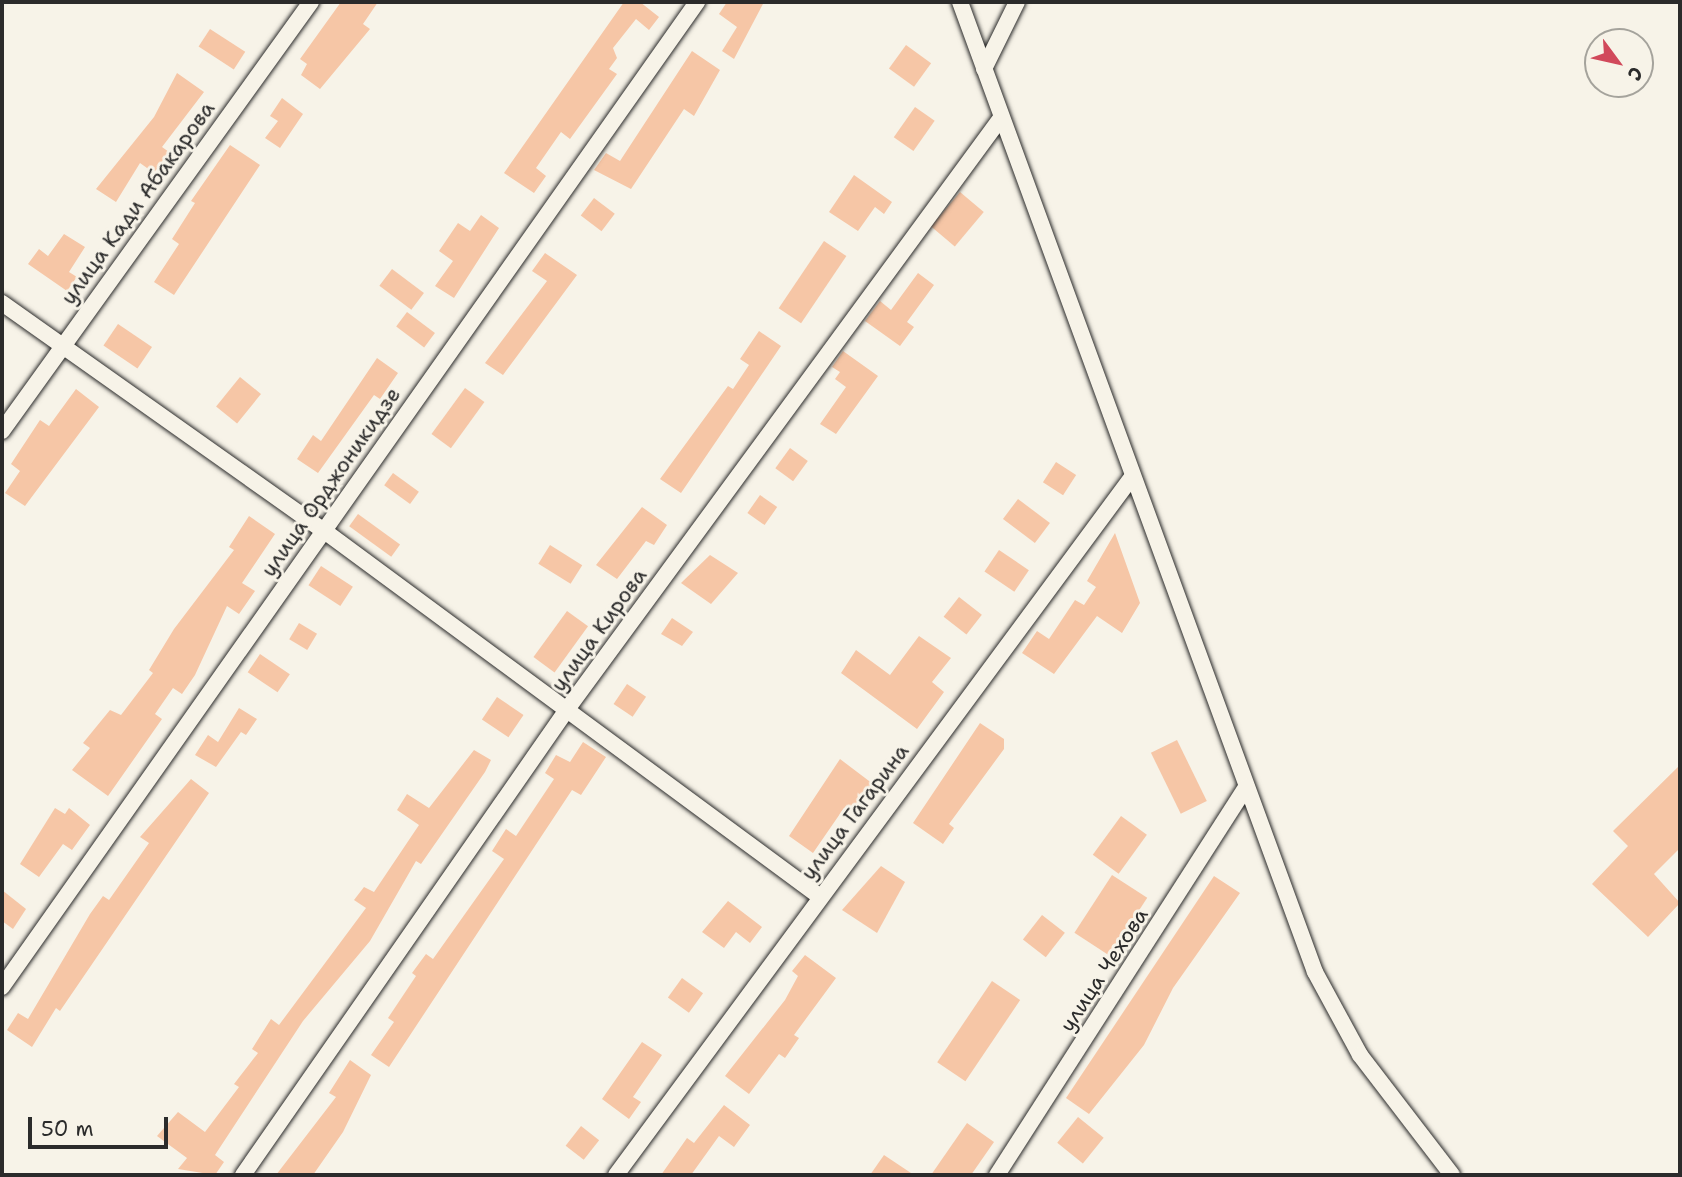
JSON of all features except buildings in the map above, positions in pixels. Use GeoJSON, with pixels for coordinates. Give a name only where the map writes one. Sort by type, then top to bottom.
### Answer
{"type":"FeatureCollection","features":[{"type":"Feature","properties":{"kind":"street","name":"улица Кади Абакарова"},"geometry":{"type":"LineString","coordinates":[[2,431],[61,345],[311,2]]}},
{"type":"Feature","properties":{"kind":"street","name":"улица Орджоникидзе"},"geometry":{"type":"LineString","coordinates":[[2,987],[697,2]]}},
{"type":"Feature","properties":{"kind":"street"},"geometry":{"type":"LineString","coordinates":[[960,2],[1315,972],[1360,1055],[1452,1175]]}},
{"type":"Feature","properties":{"kind":"street"},"geometry":{"type":"LineString","coordinates":[[984,69],[1017,2]]}},
{"type":"Feature","properties":{"kind":"street","name":"улица Кирова"},"geometry":{"type":"LineString","coordinates":[[243,1175],[568,708],[1001,118]]}},
{"type":"Feature","properties":{"kind":"street"},"geometry":{"type":"LineString","coordinates":[[2,303],[323,530],[568,708],[819,896]]}},
{"type":"Feature","properties":{"kind":"street","name":"улица Гагарина"},"geometry":{"type":"LineString","coordinates":[[616,1175],[819,896],[1132,477]]}},
{"type":"Feature","properties":{"kind":"street","name":"улица Чехова"},"geometry":{"type":"LineString","coordinates":[[997,1175],[1246,787]]}}]}
